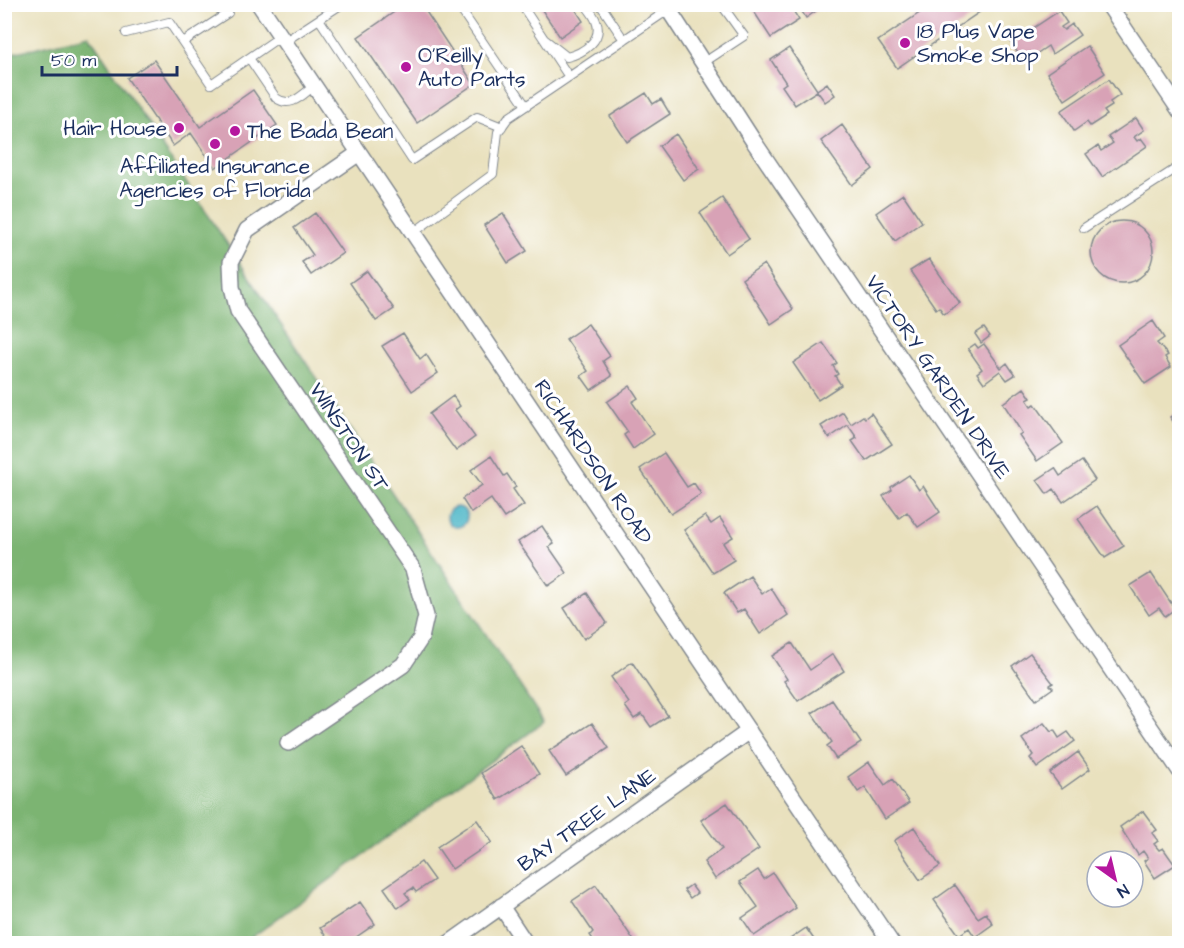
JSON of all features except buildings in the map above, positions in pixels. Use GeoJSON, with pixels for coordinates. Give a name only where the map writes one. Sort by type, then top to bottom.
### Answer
{"type":"FeatureCollection","features":[{"type":"Feature","properties":{"kind":"street","name":"RICHARDSON ROAD"},"geometry":{"type":"LineString","coordinates":[[260,4],[892,944]]}},
{"type":"Feature","properties":{"kind":"street"},"geometry":{"type":"LineString","coordinates":[[1108,4],[1179,111]]}},
{"type":"Feature","properties":{"kind":"street","name":"VICTORY GARDEN DRIVE"},"geometry":{"type":"LineString","coordinates":[[666,7],[761,152],[1179,771]]}},
{"type":"Feature","properties":{"kind":"street","name":"WINSTON ST"},"geometry":{"type":"LineString","coordinates":[[288,743],[403,665],[421,638],[426,616],[413,569],[238,311],[232,287],[231,262],[247,230],[359,153]]}},
{"type":"Feature","properties":{"kind":"street","name":"BAY TREE LANE"},"geometry":{"type":"LineString","coordinates":[[448,944],[749,731]]}},
{"type":"Feature","properties":{"kind":"street"},"geometry":{"type":"LineString","coordinates":[[501,906],[526,944]]}},
{"type":"Feature","properties":{"kind":"lane"},"geometry":{"type":"LineString","coordinates":[[126,33],[169,22],[211,84],[249,58],[319,20],[342,4]]}},
{"type":"Feature","properties":{"kind":"lane"},"geometry":{"type":"LineString","coordinates":[[457,4],[526,106]]}},
{"type":"Feature","properties":{"kind":"lane"},"geometry":{"type":"LineString","coordinates":[[521,4],[569,77]]}},
{"type":"Feature","properties":{"kind":"lane"},"geometry":{"type":"LineString","coordinates":[[544,39],[567,57],[575,55],[592,44],[598,29],[596,20],[585,4]]}},
{"type":"Feature","properties":{"kind":"lane"},"geometry":{"type":"LineString","coordinates":[[600,4],[624,40]]}},
{"type":"Feature","properties":{"kind":"lane"},"geometry":{"type":"LineString","coordinates":[[703,63],[744,36],[721,4]]}},
{"type":"Feature","properties":{"kind":"lane"},"geometry":{"type":"LineString","coordinates":[[413,233],[493,174],[498,132],[508,118],[624,40],[666,7]]}},
{"type":"Feature","properties":{"kind":"lane"},"geometry":{"type":"LineString","coordinates":[[183,42],[228,13]]}},
{"type":"Feature","properties":{"kind":"lane"},"geometry":{"type":"LineString","coordinates":[[319,20],[412,160],[477,117],[502,127]]}},
{"type":"Feature","properties":{"kind":"lane"},"geometry":{"type":"LineString","coordinates":[[249,58],[276,98],[283,103],[288,104],[314,86]]}},
{"type":"Feature","properties":{"kind":"lane"},"geometry":{"type":"LineString","coordinates":[[1084,228],[1179,166]]}},
{"type":"Feature","properties":{"kind":"green space"},"geometry":{"type":"Polygon","coordinates":[[[89,35],[544,722],[244,943],[5,943],[4,55],[89,35]]]}},
{"type":"Feature","properties":{"kind":"water"},"geometry":{"type":"Polygon","coordinates":[[[457,507],[464,510],[467,517],[464,524],[457,527],[450,524],[447,517],[450,510],[457,507]]]}},
{"type":"Feature","properties":{"kind":"place","name":"18 Plus Vape Smoke Shop"},"geometry":{"type":"Point","coordinates":[905,43]}},
{"type":"Feature","properties":{"kind":"place","name":"O'Reilly Auto Parts"},"geometry":{"type":"Point","coordinates":[406,67]}},
{"type":"Feature","properties":{"kind":"place","name":"Hair House"},"geometry":{"type":"Point","coordinates":[179,128]}},
{"type":"Feature","properties":{"kind":"place","name":"The Bada Bean"},"geometry":{"type":"Point","coordinates":[235,131]}},
{"type":"Feature","properties":{"kind":"place","name":"Affiliated Insurance Agencies of Florida"},"geometry":{"type":"Point","coordinates":[215,144]}}]}
